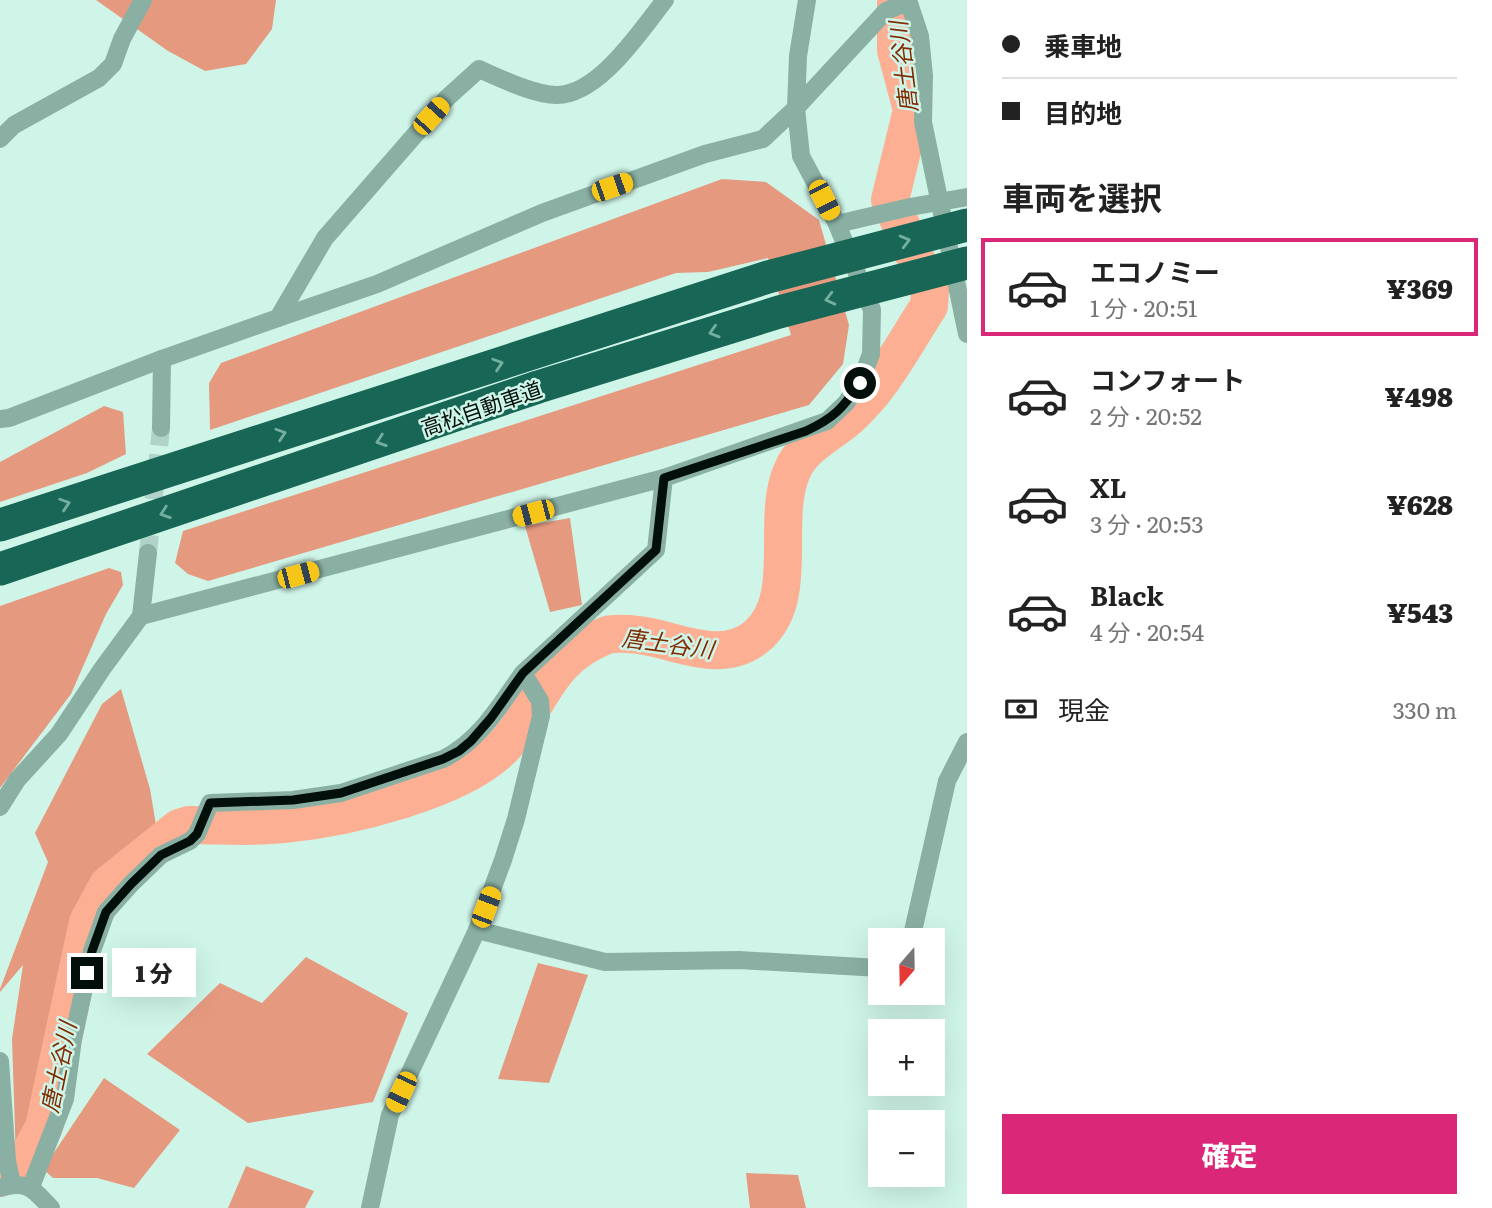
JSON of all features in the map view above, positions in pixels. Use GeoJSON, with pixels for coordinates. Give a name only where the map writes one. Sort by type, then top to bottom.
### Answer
{"type":"FeatureCollection","features":[{"type":"Feature","properties":{"kind":"highway","name":"高松自動車道"},"geometry":{"type":"LineString","coordinates":[[0,525],[768,277],[967,225]]}},
{"type":"Feature","properties":{"kind":"highway","name":"高松自動車道"},"geometry":{"type":"LineString","coordinates":[[0,569],[538,387],[779,312],[967,263]]}},
{"type":"Feature","properties":{"kind":"street"},"geometry":{"type":"LineString","coordinates":[[0,139],[14,125],[99,78],[113,64],[122,39],[143,0]]}},
{"type":"Feature","properties":{"kind":"street"},"geometry":{"type":"LineString","coordinates":[[278,317],[325,238],[447,98],[479,69],[510,82],[555,95],[575,92],[594,80],[620,55],[665,0]]}},
{"type":"Feature","properties":{"kind":"street"},"geometry":{"type":"LineString","coordinates":[[141,616],[664,478],[806,431],[827,421],[846,403],[860,383],[871,354],[872,310],[837,224],[801,156],[796,108],[798,56],[807,0]]}},
{"type":"Feature","properties":{"kind":"street"},"geometry":{"type":"LineString","coordinates":[[0,419],[9,418],[278,317],[377,284],[542,213],[705,154],[764,139],[901,4],[920,36],[924,76],[923,122],[963,297],[967,334]]}},
{"type":"Feature","properties":{"kind":"street"},"geometry":{"type":"LineString","coordinates":[[837,224],[967,197]]}},
{"type":"Feature","properties":{"kind":"street"},"geometry":{"type":"LineString","coordinates":[[161,428],[162,359]]}},
{"type":"Feature","properties":{"kind":"street"},"geometry":{"type":"LineString","coordinates":[[31,1187],[65,1099],[73,1039],[92,951],[106,912],[161,855],[190,841],[197,834],[210,803],[293,800],[341,793],[443,759],[459,751],[471,741],[525,677],[656,550],[664,478]]}},
{"type":"Feature","properties":{"kind":"street"},"geometry":{"type":"LineString","coordinates":[[0,807],[17,780],[59,734],[141,616],[148,553]]}},
{"type":"Feature","properties":{"kind":"street"},"geometry":{"type":"LineString","coordinates":[[370,1208],[390,1115],[477,930],[516,819],[541,716],[540,701],[525,677]]}},
{"type":"Feature","properties":{"kind":"street"},"geometry":{"type":"LineString","coordinates":[[914,928],[947,781],[967,741]]}},
{"type":"Feature","properties":{"kind":"street"},"geometry":{"type":"LineString","coordinates":[[477,930],[605,962],[739,960],[868,967]]}},
{"type":"Feature","properties":{"kind":"street"},"geometry":{"type":"LineString","coordinates":[[0,1061],[8,1178],[31,1187],[51,1208]]}},
{"type":"Feature","properties":{"kind":"shaded area"},"geometry":{"type":"Polygon","coordinates":[[[96,0],[276,0],[272,29],[246,64],[205,71],[168,51],[96,0]]]}},
{"type":"Feature","properties":{"kind":"shaded area"},"geometry":{"type":"Polygon","coordinates":[[[722,179],[766,182],[819,220],[849,325],[843,364],[809,405],[208,581],[188,574],[175,563],[183,531],[791,335],[768,258],[708,272],[676,273],[210,430],[209,383],[221,363],[722,179]]]}},
{"type":"Feature","properties":{"kind":"shaded area"},"geometry":{"type":"Polygon","coordinates":[[[104,406],[123,412],[126,454],[87,473],[0,502],[0,462],[104,406]]]}},
{"type":"Feature","properties":{"kind":"shaded area"},"geometry":{"type":"Polygon","coordinates":[[[570,518],[582,605],[550,612],[525,526],[570,518]]]}},
{"type":"Feature","properties":{"kind":"shaded area"},"geometry":{"type":"Polygon","coordinates":[[[109,568],[121,572],[123,585],[106,614],[71,694],[0,788],[0,606],[109,568]]]}},
{"type":"Feature","properties":{"kind":"shaded area"},"geometry":{"type":"Polygon","coordinates":[[[121,689],[150,789],[156,825],[115,892],[94,914],[82,921],[68,979],[60,1032],[64,1081],[16,1161],[12,1039],[23,965],[0,992],[0,989],[48,862],[35,833],[102,704],[121,689]]]}},
{"type":"Feature","properties":{"kind":"shaded area"},"geometry":{"type":"Polygon","coordinates":[[[306,957],[408,1013],[373,1102],[248,1123],[147,1054],[220,983],[262,1003],[306,957]]]}},
{"type":"Feature","properties":{"kind":"shaded area"},"geometry":{"type":"Polygon","coordinates":[[[538,963],[588,975],[549,1083],[498,1079],[538,963]]]}},
{"type":"Feature","properties":{"kind":"shaded area"},"geometry":{"type":"Polygon","coordinates":[[[104,1078],[180,1130],[134,1188],[97,1178],[53,1178],[43,1169],[104,1078]]]}},
{"type":"Feature","properties":{"kind":"shaded area"},"geometry":{"type":"Polygon","coordinates":[[[246,1166],[314,1191],[305,1208],[228,1208],[246,1166]]]}},
{"type":"Feature","properties":{"kind":"shaded area"},"geometry":{"type":"Polygon","coordinates":[[[746,1173],[798,1175],[806,1208],[750,1208],[746,1173]]]}},
{"type":"Feature","properties":{"kind":"waterway","name":"唐土谷川"},"geometry":{"type":"LineString","coordinates":[[0,1178],[26,1161],[44,1127],[88,922],[108,885],[179,828],[189,825],[260,826],[309,821],[402,800],[462,776],[486,761],[505,745],[518,729],[558,669],[571,656],[607,635],[644,636],[693,648],[725,650],[741,646],[756,637],[770,621],[778,602],[782,581],[784,513],[786,491],[792,471],[809,447],[849,417],[871,394],[929,306],[930,291],[890,200],[912,110],[896,50],[896,0]]}},
{"type":"Feature","properties":{"kind":"tunnel"},"geometry":{"type":"LineString","coordinates":[[148,553],[161,428]]}},
{"type":"Feature","properties":{"kind":"route"},"geometry":{"type":"LineString","coordinates":[[87,973],[106,912],[161,855],[190,841],[197,834],[210,803],[293,800],[341,793],[443,759],[459,751],[491,718],[523,673],[656,550],[664,478],[806,431],[827,421],[846,403],[860,383]]}}]}
